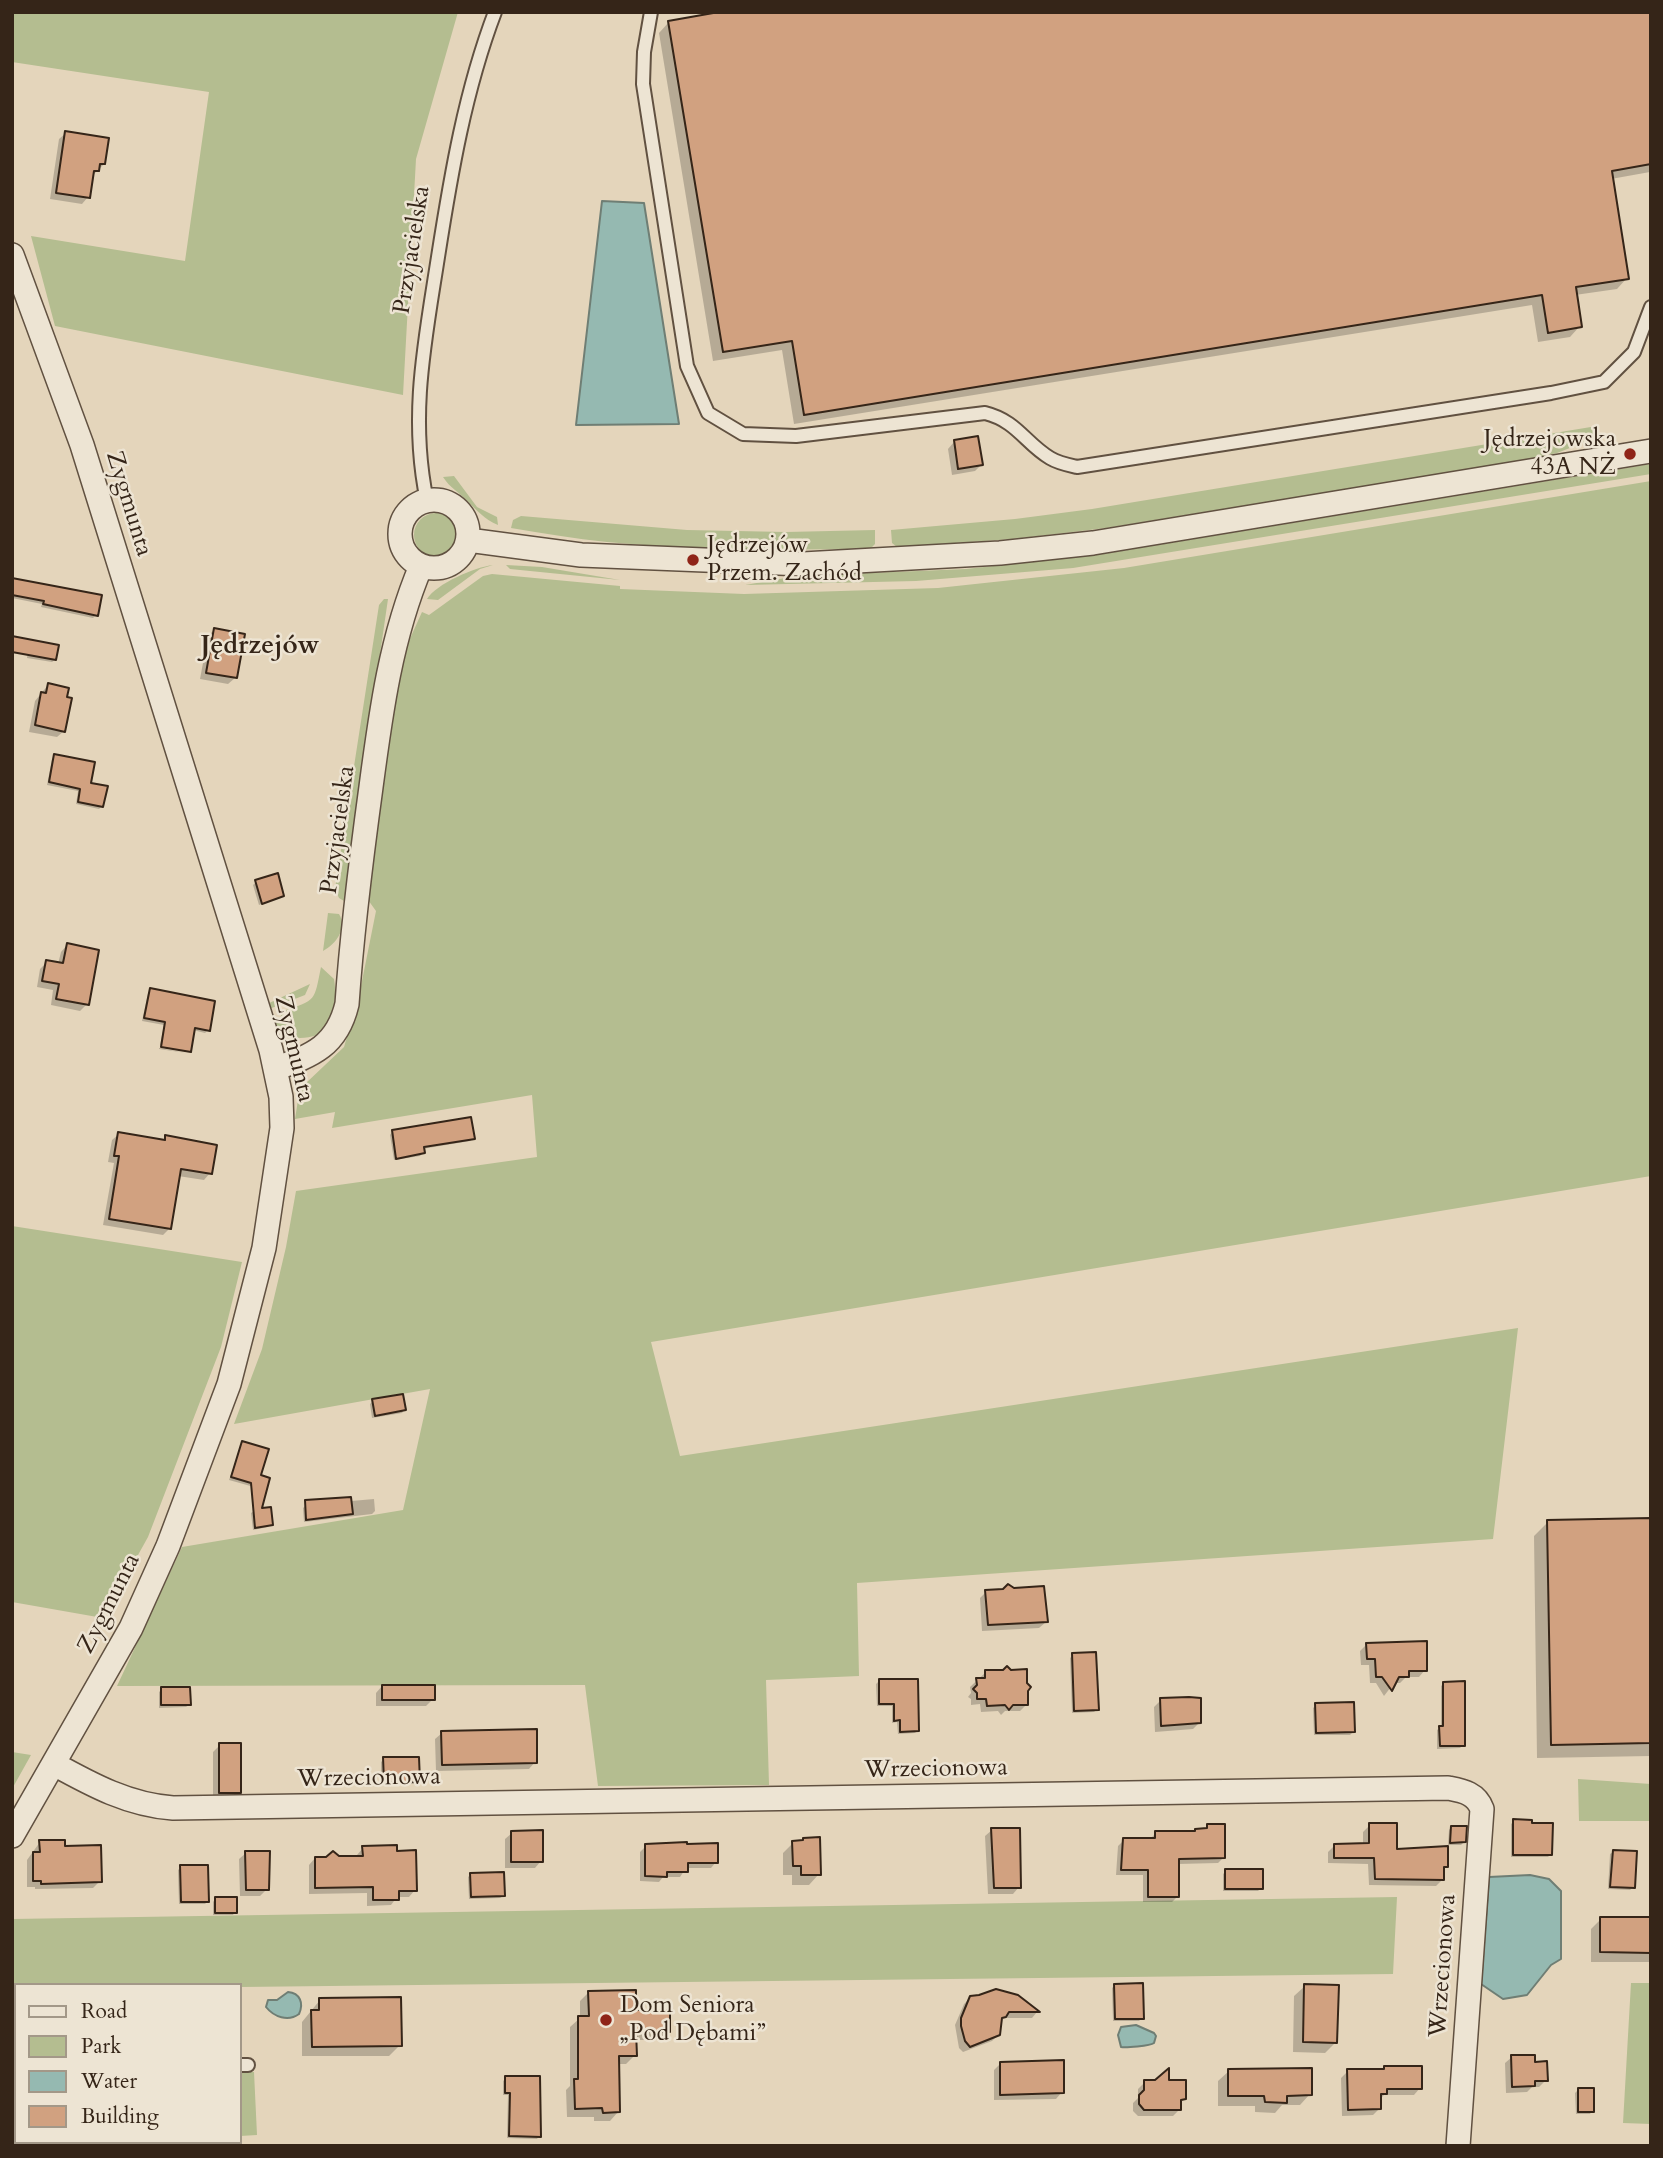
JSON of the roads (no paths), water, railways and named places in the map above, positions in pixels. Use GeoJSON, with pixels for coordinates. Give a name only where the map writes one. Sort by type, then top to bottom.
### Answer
{"type":"FeatureCollection","features":[{"type":"Feature","properties":{"kind":"street","name":"Zygmunta"},"geometry":{"type":"LineString","coordinates":[[12,255],[82,445],[271,1049],[281,1097],[281,1139],[264,1248],[229,1384],[168,1546],[131,1628],[13,1834]]}},
{"type":"Feature","properties":{"kind":"street"},"geometry":{"type":"LineString","coordinates":[[468,541],[581,555],[789,564],[986,554],[1093,543],[1651,451]]}},
{"type":"Feature","properties":{"kind":"street"},"geometry":{"type":"LineString","coordinates":[[427,500],[446,502],[461,513],[466,521],[468,541],[465,550],[451,564],[441,568],[421,566],[406,554],[400,536],[401,527],[410,510],[427,500]]}},
{"type":"Feature","properties":{"kind":"street","name":"Przyjacielska"},"geometry":{"type":"LineString","coordinates":[[275,1069],[324,1047],[344,1019],[355,905],[384,693],[408,598],[421,566]]}},
{"type":"Feature","properties":{"kind":"street","name":"Wrzecionowa"},"geometry":{"type":"LineString","coordinates":[[54,1764],[89,1784],[137,1803],[173,1808],[1420,1788],[1464,1791],[1473,1795],[1482,1809],[1458,2146]]}},
{"type":"Feature","properties":{"kind":"lane","name":"Przyjacielska"},"geometry":{"type":"LineString","coordinates":[[427,500],[417,436],[423,355],[455,155],[475,73],[495,12]]}},
{"type":"Feature","properties":{"kind":"lane"},"geometry":{"type":"LineString","coordinates":[[651,12],[644,52],[643,84],[687,366],[708,413],[743,434],[796,436],[985,413],[1013,424],[1058,463],[1077,467],[1551,393],[1604,382],[1634,352],[1651,307]]}},
{"type":"Feature","properties":{"kind":"water"},"geometry":{"type":"Polygon","coordinates":[[[602,201],[644,203],[679,424],[576,425],[602,201]]]}},
{"type":"Feature","properties":{"kind":"water"},"geometry":{"type":"Polygon","coordinates":[[[1530,1875],[1549,1879],[1561,1891],[1561,1959],[1551,1965],[1527,1995],[1503,1999],[1481,1984],[1489,1877],[1530,1875]]]}},
{"type":"Feature","properties":{"kind":"water"},"geometry":{"type":"Polygon","coordinates":[[[288,1992],[300,1999],[299,2014],[290,2018],[281,2017],[266,2007],[268,2000],[277,2000],[288,1992]]]}},
{"type":"Feature","properties":{"kind":"water"},"geometry":{"type":"Polygon","coordinates":[[[1136,2025],[1154,2033],[1154,2043],[1121,2047],[1118,2035],[1121,2027],[1136,2025]]]}},
{"type":"Feature","properties":{"kind":"place","name":"Jędrzejowska 43A NŻ"},"geometry":{"type":"Point","coordinates":[1630,454]}},
{"type":"Feature","properties":{"kind":"place","name":"Jędrzejów Przem. Zachód"},"geometry":{"type":"Point","coordinates":[693,560]}},
{"type":"Feature","properties":{"kind":"place","name":"Dom Seniora „Pod Dębami”"},"geometry":{"type":"Point","coordinates":[606,2020]}},
{"type":"Feature","properties":{"kind":"district","name":"Jędrzejów"},"geometry":{"type":"Point","coordinates":[260,647]}}]}
